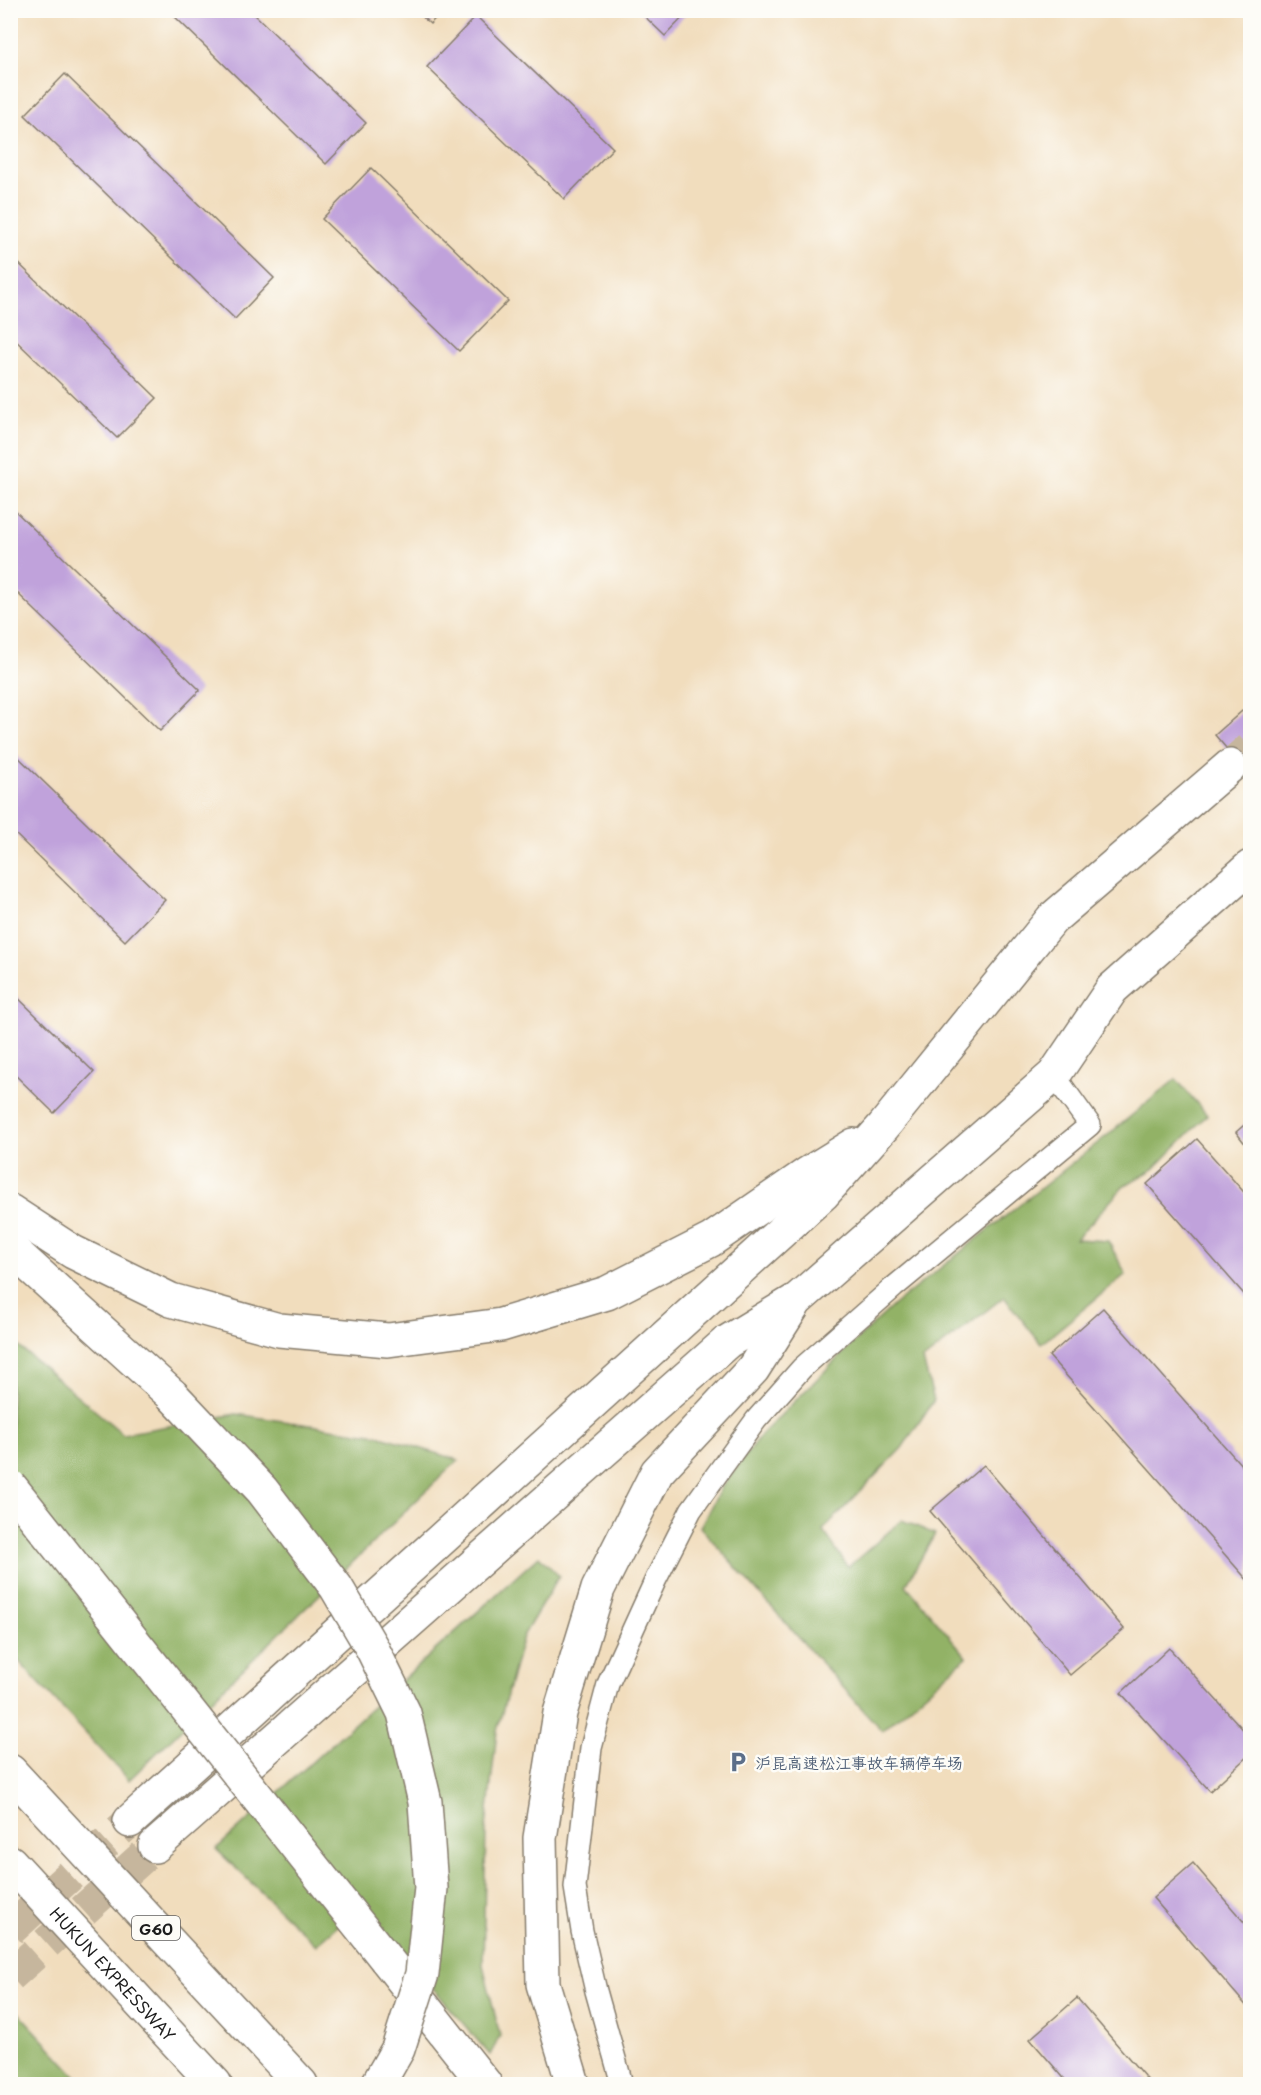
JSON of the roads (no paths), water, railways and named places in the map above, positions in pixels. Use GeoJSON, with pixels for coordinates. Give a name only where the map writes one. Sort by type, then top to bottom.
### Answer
{"type":"FeatureCollection","features":[{"type":"Feature","properties":{"kind":"highway"},"geometry":{"type":"LineString","coordinates":[[130,1821],[823,1194],[883,1127],[1052,919],[1230,766]]}},
{"type":"Feature","properties":{"kind":"highway"},"geometry":{"type":"LineString","coordinates":[[155,1846],[727,1342],[798,1299],[1054,1075],[1112,989],[1251,867]]}},
{"type":"Feature","properties":{"kind":"highway"},"geometry":{"type":"LineString","coordinates":[[10,1211],[72,1252],[171,1300],[279,1330],[388,1340],[501,1325],[607,1293],[711,1240],[807,1174],[883,1127]]}},
{"type":"Feature","properties":{"kind":"highway"},"geometry":{"type":"LineString","coordinates":[[10,1248],[172,1395],[262,1490],[336,1587],[372,1648],[404,1713],[425,1802],[431,1888],[422,1974],[398,2049],[378,2085]]}},
{"type":"Feature","properties":{"kind":"highway"},"geometry":{"type":"LineString","coordinates":[[573,2085],[543,1984],[540,1838],[560,1713],[598,1589],[657,1472],[753,1369],[798,1299]]}},
{"type":"Feature","properties":{"kind":"highway"},"geometry":{"type":"LineString","coordinates":[[10,1486],[484,2085]]}},
{"type":"Feature","properties":{"kind":"highway","name":"G60"},"geometry":{"type":"LineString","coordinates":[[10,1771],[301,2085]]}},
{"type":"Feature","properties":{"kind":"highway","name":"HUKUN EXPRESSWAY"},"geometry":{"type":"LineString","coordinates":[[10,1862],[215,2085]]}},
{"type":"Feature","properties":{"kind":"highway"},"geometry":{"type":"LineString","coordinates":[[10,1892],[202,2085]]}},
{"type":"Feature","properties":{"kind":"lane"},"geometry":{"type":"LineString","coordinates":[[622,2085],[596,1991],[582,1931],[575,1887],[591,1748],[608,1684],[656,1579],[692,1510],[756,1420],[802,1368],[894,1287],[1090,1125],[1054,1075]]}},
{"type":"Feature","properties":{"kind":"tunnel"},"geometry":{"type":"LineString","coordinates":[[1230,766],[1250,748]]}},
{"type":"Feature","properties":{"kind":"tunnel"},"geometry":{"type":"LineString","coordinates":[[10,1930],[130,1821]]}},
{"type":"Feature","properties":{"kind":"tunnel"},"geometry":{"type":"LineString","coordinates":[[10,1976],[155,1846]]}},
{"type":"Feature","properties":{"kind":"place","name":"沪昆高速松江事故车辆停车场"},"geometry":{"type":"Point","coordinates":[738,1762]}}]}
